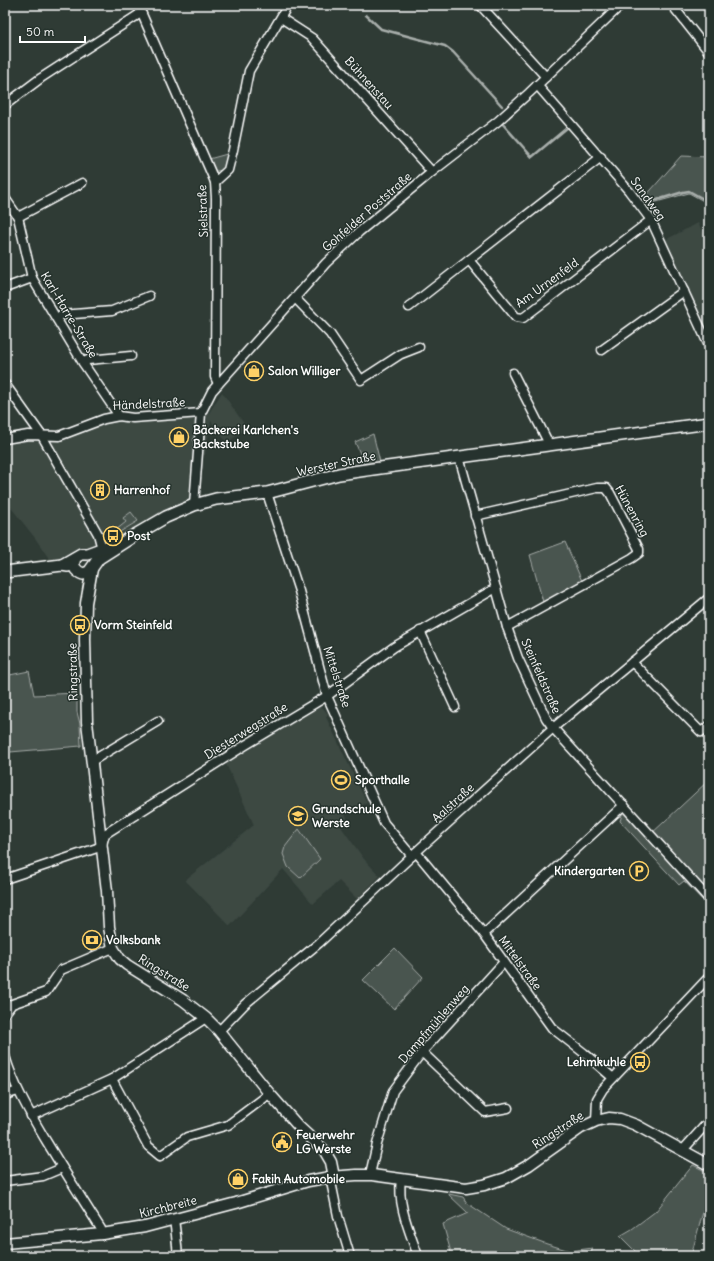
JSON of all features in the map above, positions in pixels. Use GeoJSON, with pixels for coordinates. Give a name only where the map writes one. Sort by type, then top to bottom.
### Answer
{"type":"FeatureCollection","features":[{"type":"Feature","properties":{"kind":"main road","name":"Werster Straße"},"geometry":{"type":"LineString","coordinates":[[75,565],[81,554],[87,554],[102,549],[194,504],[216,499],[267,493],[339,474],[709,423]]}},
{"type":"Feature","properties":{"kind":"main road","name":"Werster Straße"},"geometry":{"type":"LineString","coordinates":[[5,572],[62,565],[75,565],[83,574],[89,572],[99,558],[135,534]]}},
{"type":"Feature","properties":{"kind":"main road"},"geometry":{"type":"LineString","coordinates":[[87,554],[92,559],[92,568]]}},
{"type":"Feature","properties":{"kind":"street","name":"Sielstraße"},"geometry":{"type":"LineString","coordinates":[[138,5],[215,182],[216,377],[218,384]]}},
{"type":"Feature","properties":{"kind":"street"},"geometry":{"type":"LineString","coordinates":[[215,182],[228,170],[249,71],[288,5]]}},
{"type":"Feature","properties":{"kind":"street"},"geometry":{"type":"LineString","coordinates":[[480,5],[546,77]]}},
{"type":"Feature","properties":{"kind":"street","name":"Gohfelder Poststraße"},"geometry":{"type":"LineString","coordinates":[[194,504],[201,413],[212,391],[326,263],[359,232],[432,172],[498,121],[621,5]]}},
{"type":"Feature","properties":{"kind":"street"},"geometry":{"type":"LineString","coordinates":[[672,5],[709,52]]}},
{"type":"Feature","properties":{"kind":"street"},"geometry":{"type":"LineString","coordinates":[[5,105],[41,78],[141,14]]}},
{"type":"Feature","properties":{"kind":"street","name":"Bühnenstau"},"geometry":{"type":"LineString","coordinates":[[281,18],[312,38],[432,172]]}},
{"type":"Feature","properties":{"kind":"street","name":"Sandweg"},"geometry":{"type":"LineString","coordinates":[[537,85],[601,157],[651,220],[709,346]]}},
{"type":"Feature","properties":{"kind":"street"},"geometry":{"type":"LineString","coordinates":[[409,307],[601,157]]}},
{"type":"Feature","properties":{"kind":"street"},"geometry":{"type":"LineString","coordinates":[[18,217],[82,183]]}},
{"type":"Feature","properties":{"kind":"street","name":"Karl-Harre-Straße"},"geometry":{"type":"LineString","coordinates":[[5,198],[18,217],[32,278],[83,362],[119,416]]}},
{"type":"Feature","properties":{"kind":"street","name":"Am Urnenfeld"},"geometry":{"type":"LineString","coordinates":[[469,260],[516,317],[523,318],[651,220]]}},
{"type":"Feature","properties":{"kind":"street"},"geometry":{"type":"LineString","coordinates":[[5,288],[32,278]]}},
{"type":"Feature","properties":{"kind":"street"},"geometry":{"type":"LineString","coordinates":[[602,350],[684,291]]}},
{"type":"Feature","properties":{"kind":"street"},"geometry":{"type":"LineString","coordinates":[[56,318],[61,315],[112,311],[148,296]]}},
{"type":"Feature","properties":{"kind":"street"},"geometry":{"type":"LineString","coordinates":[[295,298],[330,334],[361,380],[401,354],[419,347]]}},
{"type":"Feature","properties":{"kind":"street"},"geometry":{"type":"LineString","coordinates":[[83,362],[88,360],[132,356]]}},
{"type":"Feature","properties":{"kind":"street"},"geometry":{"type":"LineString","coordinates":[[513,373],[549,444]]}},
{"type":"Feature","properties":{"kind":"street"},"geometry":{"type":"LineString","coordinates":[[5,384],[42,436],[98,534],[102,549]]}},
{"type":"Feature","properties":{"kind":"street","name":"Händelstraße"},"geometry":{"type":"LineString","coordinates":[[5,439],[28,435],[59,436],[104,419],[119,416],[133,418],[201,413]]}},
{"type":"Feature","properties":{"kind":"street","name":"Steinfeldstraße"},"geometry":{"type":"LineString","coordinates":[[459,457],[507,627],[518,658],[546,718],[553,728],[709,899]]}},
{"type":"Feature","properties":{"kind":"street","name":"Hünenring"},"geometry":{"type":"LineString","coordinates":[[475,516],[597,488],[606,488],[639,549],[639,553],[632,558],[507,627]]}},
{"type":"Feature","properties":{"kind":"street","name":"Mittelstraße"},"geometry":{"type":"LineString","coordinates":[[267,493],[299,591],[328,696],[384,823],[414,854],[484,934],[552,1028],[613,1078]]}},
{"type":"Feature","properties":{"kind":"street","name":"Ringstraße"},"geometry":{"type":"LineString","coordinates":[[75,565],[86,603]]}},
{"type":"Feature","properties":{"kind":"street","name":"Ringstraße"},"geometry":{"type":"LineString","coordinates":[[92,568],[86,603],[85,639],[87,722],[107,891],[109,927],[113,948],[120,959],[127,966],[183,1000],[206,1018],[219,1031],[269,1093],[299,1127],[324,1150],[331,1162],[332,1177],[372,1175],[466,1188],[484,1185],[506,1178],[529,1165],[581,1128],[596,1121],[597,1099],[603,1089],[709,977]]}},
{"type":"Feature","properties":{"kind":"street","name":"Diesterwegstraße"},"geometry":{"type":"LineString","coordinates":[[102,845],[105,834],[244,746],[328,696],[389,650],[496,588]]}},
{"type":"Feature","properties":{"kind":"street","name":"Aalstraße"},"geometry":{"type":"LineString","coordinates":[[219,1031],[245,1004],[320,943],[414,854],[553,728],[709,598]]}},
{"type":"Feature","properties":{"kind":"street"},"geometry":{"type":"LineString","coordinates":[[420,631],[455,707]]}},
{"type":"Feature","properties":{"kind":"street"},"geometry":{"type":"LineString","coordinates":[[632,662],[700,732],[709,726]]}},
{"type":"Feature","properties":{"kind":"street"},"geometry":{"type":"LineString","coordinates":[[92,761],[158,721]]}},
{"type":"Feature","properties":{"kind":"street"},"geometry":{"type":"LineString","coordinates":[[484,934],[624,806]]}},
{"type":"Feature","properties":{"kind":"street"},"geometry":{"type":"LineString","coordinates":[[5,879],[102,845]]}},
{"type":"Feature","properties":{"kind":"street"},"geometry":{"type":"LineString","coordinates":[[5,1013],[12,1004],[46,992],[61,970],[113,948]]}},
{"type":"Feature","properties":{"kind":"street","name":"Dampfmühlenweg"},"geometry":{"type":"LineString","coordinates":[[372,1175],[371,1170],[377,1144],[392,1092],[422,1052],[504,962]]}},
{"type":"Feature","properties":{"kind":"street"},"geometry":{"type":"LineString","coordinates":[[31,1116],[112,1078],[206,1018]]}},
{"type":"Feature","properties":{"kind":"street"},"geometry":{"type":"LineString","coordinates":[[422,1052],[485,1112],[508,1108]]}},
{"type":"Feature","properties":{"kind":"street"},"geometry":{"type":"LineString","coordinates":[[5,1056],[10,1074],[31,1116],[101,1229],[102,1234]]}},
{"type":"Feature","properties":{"kind":"street"},"geometry":{"type":"LineString","coordinates":[[112,1078],[148,1146],[160,1156],[187,1137],[228,1125],[269,1093]]}},
{"type":"Feature","properties":{"kind":"street"},"geometry":{"type":"LineString","coordinates":[[5,1095],[18,1091]]}},
{"type":"Feature","properties":{"kind":"street"},"geometry":{"type":"LineString","coordinates":[[596,1121],[609,1118],[620,1119],[636,1125],[709,1165]]}},
{"type":"Feature","properties":{"kind":"street"},"geometry":{"type":"LineString","coordinates":[[682,1150],[709,1121]]}},
{"type":"Feature","properties":{"kind":"street"},"geometry":{"type":"LineString","coordinates":[[5,1182],[43,1176],[62,1168]]}},
{"type":"Feature","properties":{"kind":"street"},"geometry":{"type":"LineString","coordinates":[[332,1177],[338,1216],[350,1256]]}},
{"type":"Feature","properties":{"kind":"street","name":"Kirchbreite"},"geometry":{"type":"LineString","coordinates":[[5,1243],[102,1234],[145,1227],[236,1203],[308,1181],[332,1177]]}},
{"type":"Feature","properties":{"kind":"street"},"geometry":{"type":"LineString","coordinates":[[401,1179],[400,1197],[402,1208],[418,1256]]}},
{"type":"Feature","properties":{"kind":"street"},"geometry":{"type":"LineString","coordinates":[[174,1219],[178,1256]]}},
{"type":"Feature","properties":{"kind":"shaded area"},"geometry":{"type":"Polygon","coordinates":[[[227,154],[226,164],[223,170],[214,171],[209,159],[227,154]]]}},
{"type":"Feature","properties":{"kind":"shaded area"},"geometry":{"type":"Polygon","coordinates":[[[681,156],[709,157],[709,204],[689,193],[649,204],[644,198],[681,156]]]}},
{"type":"Feature","properties":{"kind":"shaded area"},"geometry":{"type":"Polygon","coordinates":[[[698,223],[709,243],[709,342],[663,241],[698,223]]]}},
{"type":"Feature","properties":{"kind":"shaded area"},"geometry":{"type":"Polygon","coordinates":[[[222,392],[247,428],[227,443],[211,421],[205,455],[197,455],[193,503],[109,545],[54,566],[35,538],[5,500],[5,443],[28,439],[50,440],[71,432],[119,419],[189,414],[207,416],[222,392]]]}},
{"type":"Feature","properties":{"kind":"shaded area"},"geometry":{"type":"Polygon","coordinates":[[[373,434],[380,462],[365,465],[355,442],[373,434]]]}},
{"type":"Feature","properties":{"kind":"shaded area"},"geometry":{"type":"Polygon","coordinates":[[[131,512],[138,521],[118,533],[116,530],[126,522],[123,518],[131,512]]]}},
{"type":"Feature","properties":{"kind":"shaded area"},"geometry":{"type":"Polygon","coordinates":[[[565,542],[582,581],[543,602],[530,555],[565,542]]]}},
{"type":"Feature","properties":{"kind":"shaded area"},"geometry":{"type":"Polygon","coordinates":[[[29,671],[34,695],[77,693],[77,712],[80,724],[81,746],[10,752],[5,740],[5,676],[29,671]]]}},
{"type":"Feature","properties":{"kind":"shaded area","name":"Grundschule Werste"},"geometry":{"type":"Polygon","coordinates":[[[319,707],[323,708],[328,714],[326,717],[367,803],[345,813],[348,820],[339,824],[364,859],[380,876],[357,899],[339,881],[313,904],[283,869],[230,926],[185,880],[254,825],[226,764],[319,707]]]}},
{"type":"Feature","properties":{"kind":"shaded area"},"geometry":{"type":"Polygon","coordinates":[[[709,780],[709,907],[684,881],[679,885],[620,821],[624,808],[650,835],[709,780]]]}},
{"type":"Feature","properties":{"kind":"shaded area"},"geometry":{"type":"Polygon","coordinates":[[[299,829],[320,859],[300,878],[288,867],[283,854],[285,847],[299,829]]]}},
{"type":"Feature","properties":{"kind":"shaded area"},"geometry":{"type":"Polygon","coordinates":[[[395,948],[423,977],[394,1009],[363,980],[395,948]]]}},
{"type":"Feature","properties":{"kind":"shaded area"},"geometry":{"type":"Polygon","coordinates":[[[693,1165],[709,1173],[709,1190],[691,1256],[640,1256],[620,1236],[656,1211],[693,1165]]]}},
{"type":"Feature","properties":{"kind":"shaded area"},"geometry":{"type":"Polygon","coordinates":[[[449,1194],[463,1197],[467,1203],[506,1229],[570,1251],[593,1248],[590,1256],[452,1256],[443,1224],[468,1213],[449,1194]]]}},
{"type":"Feature","properties":{"kind":"waterway"},"geometry":{"type":"LineString","coordinates":[[366,15],[381,29],[445,46],[453,52],[502,106]]}},
{"type":"Feature","properties":{"kind":"waterway"},"geometry":{"type":"LineString","coordinates":[[501,122],[532,157],[568,127]]}},
{"type":"Feature","properties":{"kind":"waterway"},"geometry":{"type":"LineString","coordinates":[[647,203],[689,191],[709,202]]}},
{"type":"Feature","properties":{"kind":"place","name":"Salon Williger"},"geometry":{"type":"Point","coordinates":[254,371]}},
{"type":"Feature","properties":{"kind":"place","name":"Bäckerei Karlchen's Backstube"},"geometry":{"type":"Point","coordinates":[179,437]}},
{"type":"Feature","properties":{"kind":"place","name":"Harrenhof"},"geometry":{"type":"Point","coordinates":[100,490]}},
{"type":"Feature","properties":{"kind":"place","name":"Post"},"geometry":{"type":"Point","coordinates":[113,536]}},
{"type":"Feature","properties":{"kind":"place","name":"Vorm Steinfeld"},"geometry":{"type":"Point","coordinates":[80,625]}},
{"type":"Feature","properties":{"kind":"place","name":"Sporthalle"},"geometry":{"type":"Point","coordinates":[341,780]}},
{"type":"Feature","properties":{"kind":"place","name":"Grundschule Werste"},"geometry":{"type":"Point","coordinates":[298,816]}},
{"type":"Feature","properties":{"kind":"place","name":"Kindergarten"},"geometry":{"type":"Point","coordinates":[639,871]}},
{"type":"Feature","properties":{"kind":"place","name":"Volksbank"},"geometry":{"type":"Point","coordinates":[92,940]}},
{"type":"Feature","properties":{"kind":"place","name":"Lehmkuhle"},"geometry":{"type":"Point","coordinates":[640,1062]}},
{"type":"Feature","properties":{"kind":"place","name":"Feuerwehr LG Werste"},"geometry":{"type":"Point","coordinates":[282,1142]}},
{"type":"Feature","properties":{"kind":"place","name":"Fakih Automobile"},"geometry":{"type":"Point","coordinates":[238,1179]}}]}
